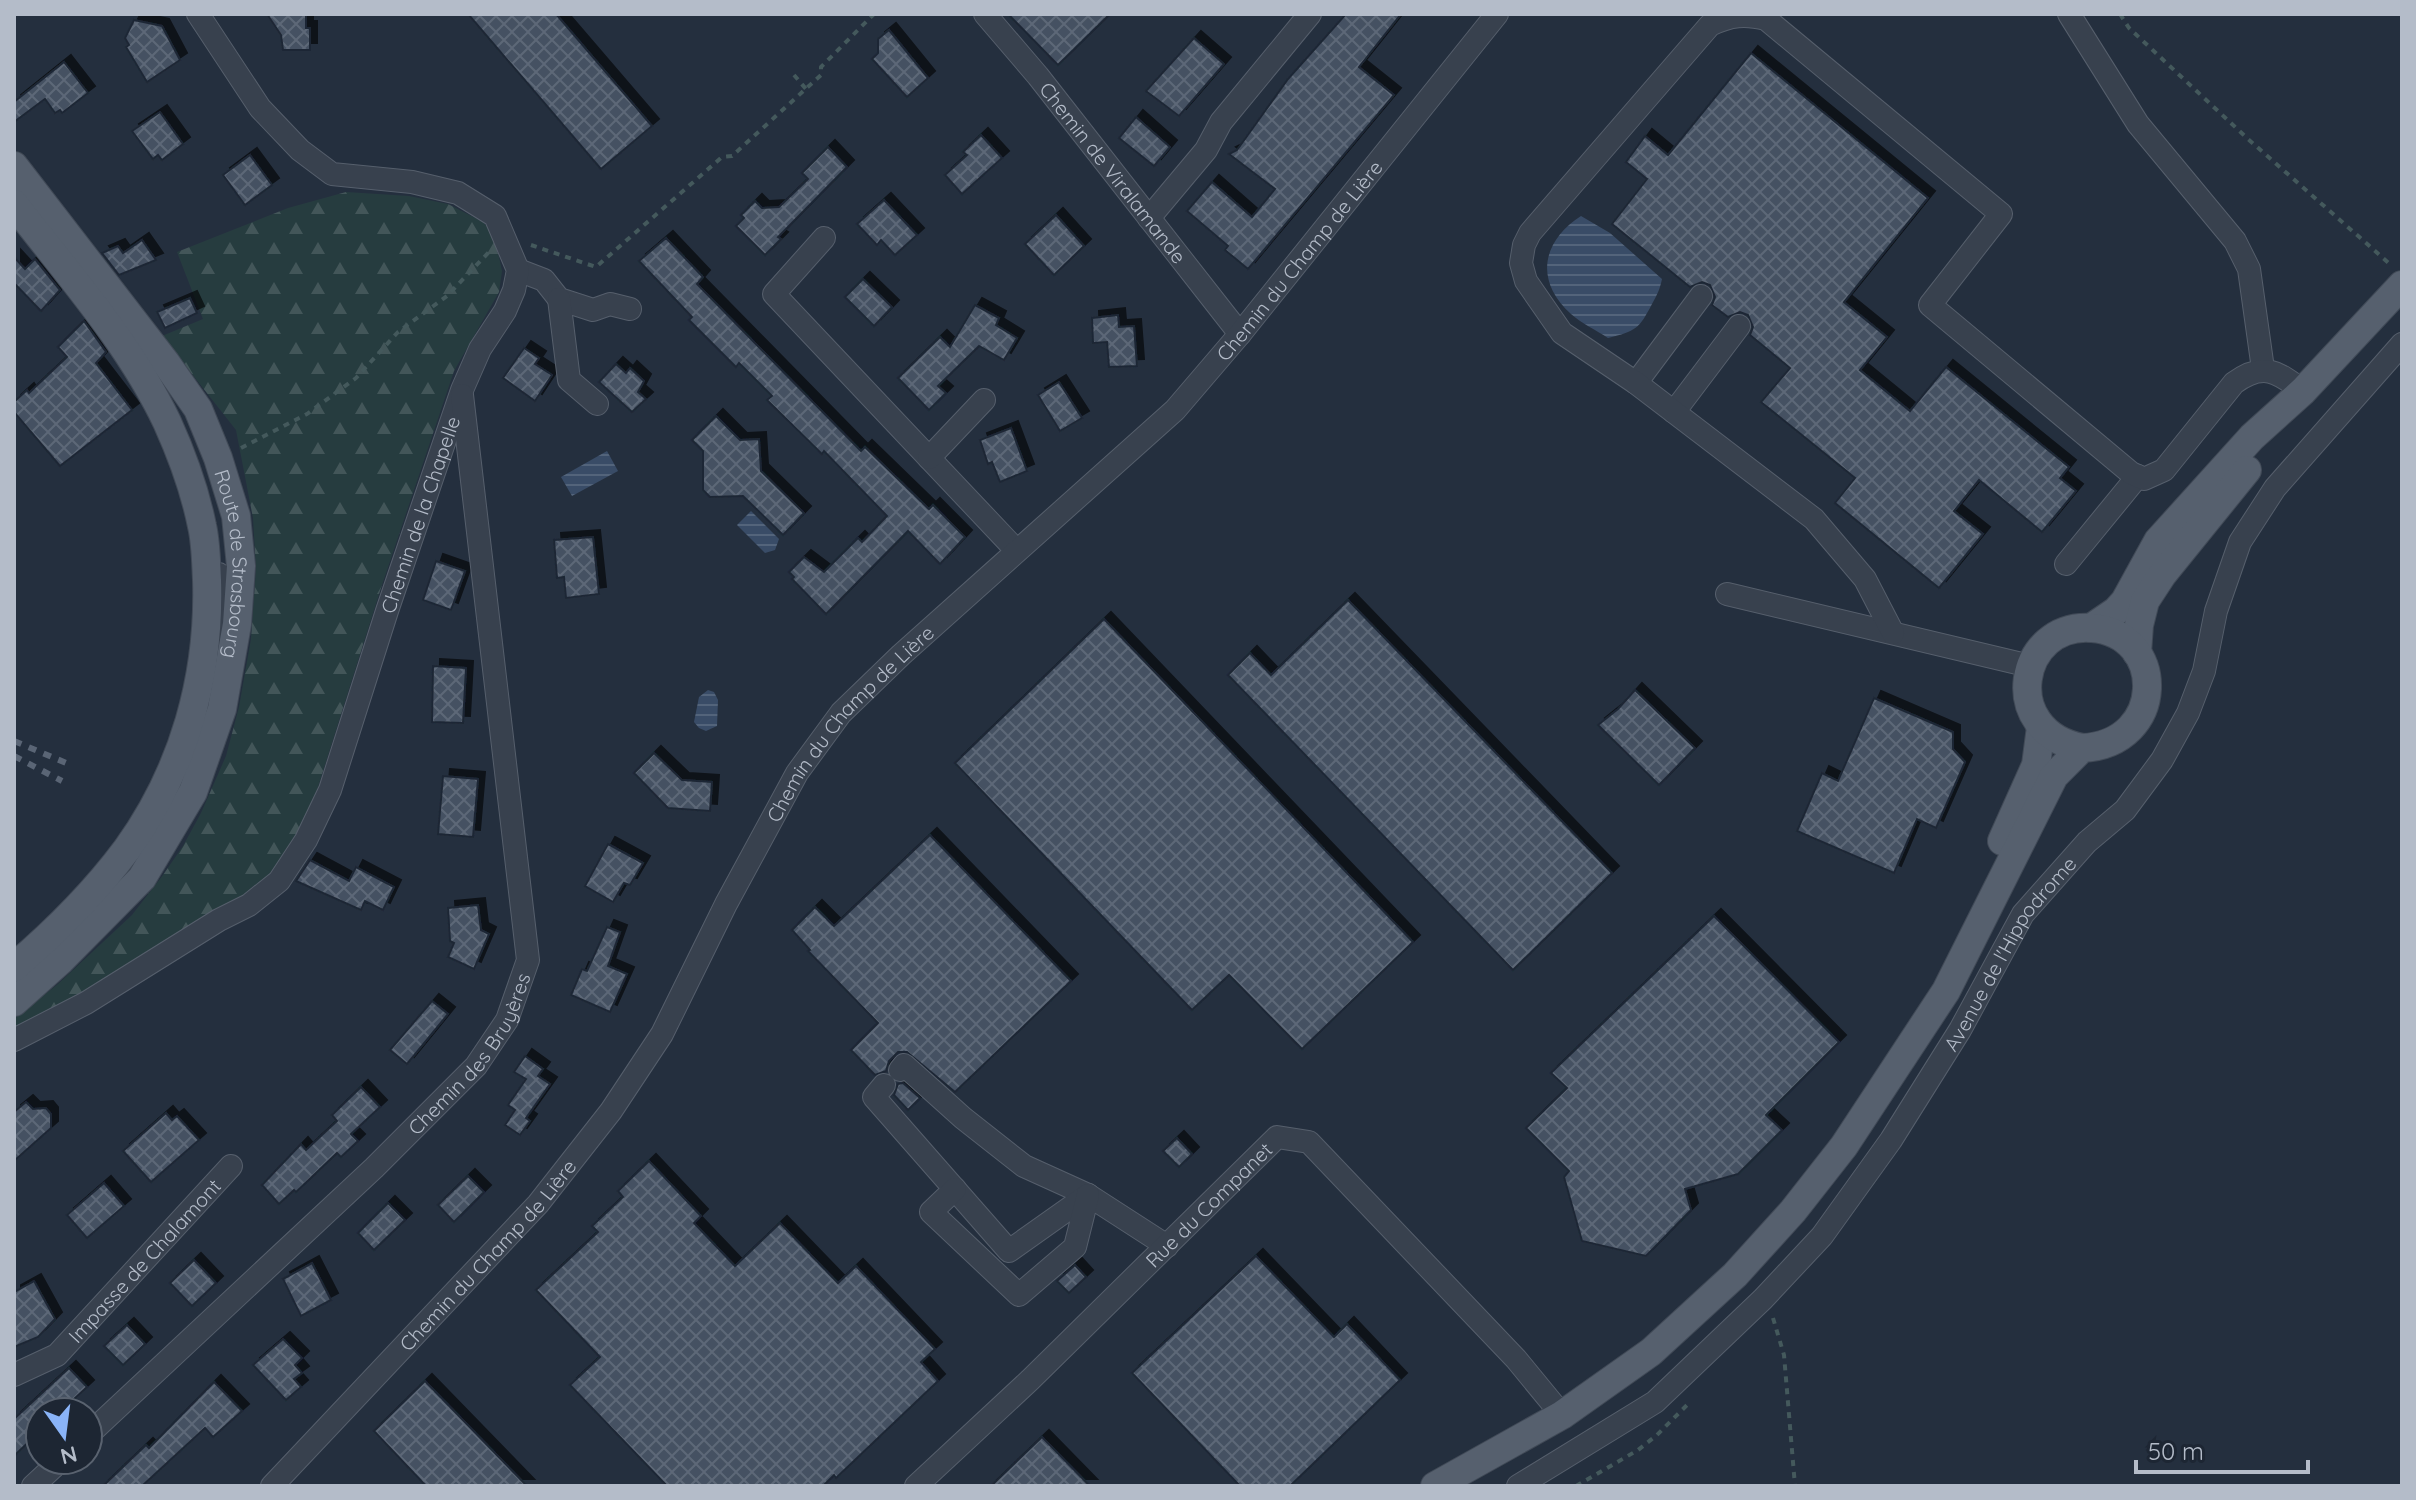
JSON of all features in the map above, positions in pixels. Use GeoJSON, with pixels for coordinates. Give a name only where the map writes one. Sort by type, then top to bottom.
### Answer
{"type":"FeatureCollection","features":[{"type":"Feature","properties":{"kind":"main road","name":"Route de Strasbourg"},"geometry":{"type":"LineString","coordinates":[[14,166],[198,409],[218,458],[236,516],[240,581],[237,624],[222,709],[193,792],[142,878],[61,960],[14,1002]]}},
{"type":"Feature","properties":{"kind":"main road","name":"Route de Strasbourg"},"geometry":{"type":"LineString","coordinates":[[14,204],[127,352],[167,423],[192,486],[202,524],[208,606],[200,681],[188,733],[166,783],[118,859],[81,904],[14,967]]}},
{"type":"Feature","properties":{"kind":"main road","name":"Avenue de l'Hippodrome"},"geometry":{"type":"LineString","coordinates":[[1909,1045],[1938,972],[2036,765],[2041,727],[2032,714],[2027,698],[2030,666],[2040,650],[2054,637],[2072,629],[2091,628],[2116,611],[2125,601],[2158,541],[2252,437],[2303,391],[2402,285]]}},
{"type":"Feature","properties":{"kind":"main road","name":"Avenue de l'Hippodrome"},"geometry":{"type":"LineString","coordinates":[[1435,1486],[1562,1415],[1651,1352],[1735,1275],[1793,1211],[1844,1146],[1946,991],[2054,776],[2082,748],[2099,747],[2115,741],[2140,718],[2148,685],[2145,668],[2137,653],[2145,601],[2162,575],[2266,447],[2303,391]]}},
{"type":"Feature","properties":{"kind":"main road"},"geometry":{"type":"LineString","coordinates":[[2091,628],[2108,631],[2124,640],[2137,653]]}},
{"type":"Feature","properties":{"kind":"main road"},"geometry":{"type":"LineString","coordinates":[[2041,727],[2067,745],[2082,748]]}},
{"type":"Feature","properties":{"kind":"street"},"geometry":{"type":"LineString","coordinates":[[198,14],[260,108],[300,150],[332,174],[412,182],[458,193],[495,216],[518,270],[544,280],[559,299],[569,380],[597,404]]}},
{"type":"Feature","properties":{"kind":"street","name":"Chemin de Viralamande"},"geometry":{"type":"LineString","coordinates":[[985,14],[1038,76],[1240,334]]}},
{"type":"Feature","properties":{"kind":"street"},"geometry":{"type":"LineString","coordinates":[[1149,218],[1206,150],[1221,122],[1310,14]]}},
{"type":"Feature","properties":{"kind":"street"},"geometry":{"type":"LineString","coordinates":[[1893,633],[1865,579],[1814,519],[1636,383],[1562,333],[1526,281],[1521,263],[1530,233],[1710,25],[1745,14],[1766,19],[2001,214],[1930,305],[2138,476],[2144,479],[2164,470],[2234,383],[2247,374],[2263,369],[2281,376],[2303,391]]}},
{"type":"Feature","properties":{"kind":"street"},"geometry":{"type":"LineString","coordinates":[[2069,14],[2138,124],[2235,241],[2249,269],[2263,369]]}},
{"type":"Feature","properties":{"kind":"street","name":"Chemin du Champ de Lière"},"geometry":{"type":"LineString","coordinates":[[272,1486],[538,1204],[611,1111],[662,1034],[726,904],[797,773],[841,713],[1016,550],[1175,410],[1240,334],[1493,15]]}},
{"type":"Feature","properties":{"kind":"street"},"geometry":{"type":"LineString","coordinates":[[14,184],[138,346],[189,441],[215,521],[222,623],[210,706],[177,794],[130,871],[66,938],[14,983]]}},
{"type":"Feature","properties":{"kind":"street"},"geometry":{"type":"LineString","coordinates":[[824,238],[774,294],[1016,550]]}},
{"type":"Feature","properties":{"kind":"street","name":"Chemin de la Chapelle"},"geometry":{"type":"LineString","coordinates":[[14,1040],[86,1003],[219,920],[249,905],[279,881],[306,840],[330,790],[462,390],[480,349],[510,300],[518,270]]}},
{"type":"Feature","properties":{"kind":"street"},"geometry":{"type":"LineString","coordinates":[[1636,383],[1701,296]]}},
{"type":"Feature","properties":{"kind":"street"},"geometry":{"type":"LineString","coordinates":[[559,299],[593,310],[610,304],[630,309]]}},
{"type":"Feature","properties":{"kind":"street"},"geometry":{"type":"LineString","coordinates":[[1674,412],[1739,326]]}},
{"type":"Feature","properties":{"kind":"street","name":"Avenue de l'Hippodrome"},"geometry":{"type":"LineString","coordinates":[[1518,1486],[1648,1408],[1763,1299],[1822,1236],[1891,1140],[1960,1030],[2023,914],[2087,842],[2125,810],[2162,760],[2188,713],[2204,671],[2216,611],[2240,542],[2275,488],[2402,344]]}},
{"type":"Feature","properties":{"kind":"street","name":"Chemin des Bruyères"},"geometry":{"type":"LineString","coordinates":[[104,1420],[384,1158],[476,1066],[507,1020],[528,960],[462,390]]}},
{"type":"Feature","properties":{"kind":"street"},"geometry":{"type":"LineString","coordinates":[[929,458],[984,400]]}},
{"type":"Feature","properties":{"kind":"street"},"geometry":{"type":"LineString","coordinates":[[2066,564],[2138,476]]}},
{"type":"Feature","properties":{"kind":"street"},"geometry":{"type":"LineString","coordinates":[[1727,594],[2030,666]]}},
{"type":"Feature","properties":{"kind":"street"},"geometry":{"type":"LineString","coordinates":[[1088,1195],[1009,1251],[874,1097],[904,1065],[963,1118],[1024,1166],[1088,1195],[1167,1246]]}},
{"type":"Feature","properties":{"kind":"street","name":"Rue du Companet"},"geometry":{"type":"LineString","coordinates":[[916,1486],[1277,1137],[1309,1142],[1516,1359],[1562,1415]]}},
{"type":"Feature","properties":{"kind":"street","name":"Impasse de Chalamont"},"geometry":{"type":"LineString","coordinates":[[14,1375],[57,1355],[231,1166]]}},
{"type":"Feature","properties":{"kind":"street"},"geometry":{"type":"LineString","coordinates":[[955,1189],[931,1212],[1019,1295],[1075,1247],[1088,1195]]}},
{"type":"Feature","properties":{"kind":"path"},"geometry":{"type":"LineString","coordinates":[[539,247],[596,267],[722,157],[732,156],[806,89],[821,75],[821,67],[874,14]]}},
{"type":"Feature","properties":{"kind":"path"},"geometry":{"type":"LineString","coordinates":[[2120,14],[2129,28],[2248,139],[2402,275]]}},
{"type":"Feature","properties":{"kind":"path"},"geometry":{"type":"LineString","coordinates":[[794,75],[806,89]]}},
{"type":"Feature","properties":{"kind":"path"},"geometry":{"type":"LineString","coordinates":[[218,458],[307,414],[356,378],[398,332],[447,296],[493,247]]}},
{"type":"Feature","properties":{"kind":"path"},"geometry":{"type":"LineString","coordinates":[[1763,1299],[1774,1319],[1784,1355],[1795,1486]]}},
{"type":"Feature","properties":{"kind":"green space"},"geometry":{"type":"Polygon","coordinates":[[[346,192],[409,196],[448,204],[483,222],[491,231],[502,271],[499,292],[454,371],[312,806],[294,846],[271,876],[253,891],[70,1002],[14,1030],[14,1019],[58,984],[132,915],[163,875],[201,813],[226,756],[239,707],[251,639],[256,569],[253,518],[236,430],[162,336],[203,319],[177,252],[288,208],[346,192]]]}},
{"type":"Feature","properties":{"kind":"water"},"geometry":{"type":"Polygon","coordinates":[[[1581,216],[1610,233],[1662,279],[1644,319],[1636,328],[1625,333],[1608,338],[1571,314],[1551,288],[1548,262],[1551,249],[1568,226],[1581,216]]]}},
{"type":"Feature","properties":{"kind":"water"},"geometry":{"type":"Polygon","coordinates":[[[607,451],[618,471],[572,496],[561,477],[607,451]]]}},
{"type":"Feature","properties":{"kind":"water"},"geometry":{"type":"Polygon","coordinates":[[[751,511],[779,539],[775,550],[765,553],[737,525],[751,511]]]}},
{"type":"Feature","properties":{"kind":"water"},"geometry":{"type":"Polygon","coordinates":[[[708,690],[714,692],[718,700],[717,726],[706,731],[694,722],[699,697],[708,690]]]}},
{"type":"Feature","properties":{"kind":"building"},"geometry":{"type":"Polygon","coordinates":[[[267,14],[306,14],[306,28],[310,28],[310,50],[283,50],[281,35],[267,14]]]}},
{"type":"Feature","properties":{"kind":"building"},"geometry":{"type":"Polygon","coordinates":[[[468,14],[556,14],[652,126],[601,169],[468,14]]]}},
{"type":"Feature","properties":{"kind":"building"},"geometry":{"type":"Polygon","coordinates":[[[1008,14],[1110,14],[1058,65],[1008,14]]]}},
{"type":"Feature","properties":{"kind":"building"},"geometry":{"type":"Polygon","coordinates":[[[1346,14],[1401,14],[1359,67],[1394,95],[1248,269],[1225,250],[1228,246],[1187,211],[1212,182],[1252,217],[1275,189],[1229,154],[1237,150],[1288,79],[1346,14]]]}},
{"type":"Feature","properties":{"kind":"building"},"geometry":{"type":"Polygon","coordinates":[[[134,20],[162,26],[180,60],[147,82],[126,47],[129,45],[125,38],[134,20]]]}},
{"type":"Feature","properties":{"kind":"building"},"geometry":{"type":"Polygon","coordinates":[[[889,30],[928,78],[907,97],[872,59],[878,53],[878,39],[889,30]]]}},
{"type":"Feature","properties":{"kind":"building"},"geometry":{"type":"Polygon","coordinates":[[[1194,38],[1224,64],[1179,116],[1146,91],[1194,38]]]}},
{"type":"Feature","properties":{"kind":"building"},"geometry":{"type":"Polygon","coordinates":[[[1751,53],[1928,198],[1844,302],[1887,337],[1860,370],[1910,411],[1946,367],[2069,467],[2060,478],[2076,491],[2042,532],[1979,480],[1954,511],[1983,534],[1939,588],[1835,503],[1855,478],[1761,402],[1790,368],[1750,335],[1753,327],[1748,315],[1740,312],[1728,317],[1712,305],[1715,297],[1710,285],[1702,282],[1690,287],[1612,224],[1647,179],[1626,162],[1645,136],[1668,155],[1751,53]]]}},
{"type":"Feature","properties":{"kind":"building"},"geometry":{"type":"Polygon","coordinates":[[[64,62],[88,93],[62,113],[60,110],[55,113],[45,99],[14,122],[14,102],[64,62]]]}},
{"type":"Feature","properties":{"kind":"building"},"geometry":{"type":"Polygon","coordinates":[[[160,112],[183,144],[162,160],[158,155],[153,159],[132,131],[160,112]]]}},
{"type":"Feature","properties":{"kind":"building"},"geometry":{"type":"Polygon","coordinates":[[[1136,117],[1170,147],[1154,166],[1119,138],[1136,117]]]}},
{"type":"Feature","properties":{"kind":"building"},"geometry":{"type":"Polygon","coordinates":[[[981,135],[1002,158],[962,194],[945,175],[967,155],[963,152],[981,135]]]}},
{"type":"Feature","properties":{"kind":"building"},"geometry":{"type":"Polygon","coordinates":[[[828,147],[847,167],[778,237],[781,239],[765,255],[736,226],[744,218],[741,215],[755,201],[762,208],[779,207],[808,179],[802,173],[828,147]]]}},
{"type":"Feature","properties":{"kind":"building"},"geometry":{"type":"Polygon","coordinates":[[[250,155],[272,185],[245,205],[223,175],[250,155]]]}},
{"type":"Feature","properties":{"kind":"building"},"geometry":{"type":"Polygon","coordinates":[[[884,200],[917,235],[895,255],[881,240],[877,245],[857,224],[884,200]]]}},
{"type":"Feature","properties":{"kind":"building"},"geometry":{"type":"Polygon","coordinates":[[[1056,215],[1084,246],[1054,275],[1025,244],[1056,215]]]}},
{"type":"Feature","properties":{"kind":"building"},"geometry":{"type":"Polygon","coordinates":[[[666,238],[703,277],[697,284],[861,451],[865,447],[929,509],[933,505],[965,537],[940,564],[908,531],[826,614],[792,579],[794,577],[789,572],[804,557],[824,572],[858,538],[862,542],[887,516],[824,451],[822,454],[767,400],[772,396],[739,363],[736,367],[689,320],[692,317],[639,261],[666,238]]]}},
{"type":"Feature","properties":{"kind":"building"},"geometry":{"type":"Polygon","coordinates":[[[142,240],[156,260],[119,275],[102,253],[118,246],[123,253],[142,240]]]}},
{"type":"Feature","properties":{"kind":"building"},"geometry":{"type":"Polygon","coordinates":[[[14,257],[25,269],[35,259],[60,290],[41,311],[14,283],[14,257]]]}},
{"type":"Feature","properties":{"kind":"building"},"geometry":{"type":"Polygon","coordinates":[[[863,279],[892,307],[874,326],[845,297],[863,279]]]}},
{"type":"Feature","properties":{"kind":"building"},"geometry":{"type":"Polygon","coordinates":[[[190,298],[197,313],[165,328],[157,312],[190,298]]]}},
{"type":"Feature","properties":{"kind":"building"},"geometry":{"type":"Polygon","coordinates":[[[975,305],[999,318],[996,325],[1017,338],[1004,360],[979,346],[938,386],[946,393],[929,410],[898,378],[940,337],[950,347],[975,305]]]}},
{"type":"Feature","properties":{"kind":"building"},"geometry":{"type":"Polygon","coordinates":[[[1118,315],[1119,327],[1134,326],[1137,366],[1109,367],[1107,342],[1093,343],[1092,318],[1118,315]]]}},
{"type":"Feature","properties":{"kind":"building"},"geometry":{"type":"Polygon","coordinates":[[[84,321],[106,352],[96,363],[132,410],[60,466],[14,412],[14,402],[27,390],[29,393],[67,357],[58,347],[84,321]]]}},
{"type":"Feature","properties":{"kind":"building"},"geometry":{"type":"Polygon","coordinates":[[[524,348],[539,358],[535,364],[552,375],[535,401],[503,378],[524,348]]]}},
{"type":"Feature","properties":{"kind":"building"},"geometry":{"type":"Polygon","coordinates":[[[616,364],[626,373],[630,368],[644,381],[638,392],[646,399],[632,412],[599,382],[616,364]]]}},
{"type":"Feature","properties":{"kind":"building"},"geometry":{"type":"Polygon","coordinates":[[[1059,382],[1082,418],[1060,431],[1038,395],[1059,382]]]}},
{"type":"Feature","properties":{"kind":"building"},"geometry":{"type":"Polygon","coordinates":[[[716,416],[740,440],[759,439],[761,471],[804,513],[783,535],[743,496],[710,497],[703,490],[703,451],[692,440],[716,416]]]}},
{"type":"Feature","properties":{"kind":"building"},"geometry":{"type":"Polygon","coordinates":[[[1011,428],[1027,471],[1000,482],[992,462],[988,464],[980,440],[1011,428]]]}},
{"type":"Feature","properties":{"kind":"building"},"geometry":{"type":"Polygon","coordinates":[[[593,537],[599,594],[566,598],[564,577],[557,578],[554,540],[593,537]]]}},
{"type":"Feature","properties":{"kind":"building"},"geometry":{"type":"Polygon","coordinates":[[[436,561],[465,571],[451,610],[423,600],[436,561]]]}},
{"type":"Feature","properties":{"kind":"building"},"geometry":{"type":"Polygon","coordinates":[[[1348,600],[1612,873],[1513,970],[1228,675],[1250,653],[1271,675],[1348,600]]]}},
{"type":"Feature","properties":{"kind":"building"},"geometry":{"type":"Polygon","coordinates":[[[1104,619],[1413,942],[1302,1049],[1229,975],[1192,1010],[955,763],[1104,619]]]}},
{"type":"Feature","properties":{"kind":"building"},"geometry":{"type":"Polygon","coordinates":[[[433,666],[466,668],[463,723],[432,722],[433,666]]]}},
{"type":"Feature","properties":{"kind":"building"},"geometry":{"type":"Polygon","coordinates":[[[1635,690],[1695,748],[1659,785],[1598,725],[1635,690]]]}},
{"type":"Feature","properties":{"kind":"building"},"geometry":{"type":"Polygon","coordinates":[[[1874,698],[1953,732],[1953,749],[1965,762],[1936,828],[1917,819],[1894,873],[1797,831],[1822,773],[1838,781],[1874,698]]]}},
{"type":"Feature","properties":{"kind":"building"},"geometry":{"type":"Polygon","coordinates":[[[654,753],[682,780],[712,782],[710,811],[668,808],[634,773],[654,753]]]}},
{"type":"Feature","properties":{"kind":"building"},"geometry":{"type":"Polygon","coordinates":[[[443,776],[478,779],[473,837],[438,834],[443,776]]]}},
{"type":"Feature","properties":{"kind":"building"},"geometry":{"type":"Polygon","coordinates":[[[930,835],[1071,981],[955,1092],[907,1052],[898,1052],[889,1061],[886,1071],[875,1075],[851,1050],[878,1023],[808,951],[792,930],[815,907],[834,926],[930,835]]]}},
{"type":"Feature","properties":{"kind":"building"},"geometry":{"type":"Polygon","coordinates":[[[608,844],[643,863],[630,885],[624,883],[613,902],[585,886],[608,844]]]}},
{"type":"Feature","properties":{"kind":"building"},"geometry":{"type":"Polygon","coordinates":[[[310,860],[349,881],[356,867],[394,887],[383,910],[365,901],[361,910],[296,881],[310,860]]]}},
{"type":"Feature","properties":{"kind":"building"},"geometry":{"type":"Polygon","coordinates":[[[478,905],[481,930],[489,934],[474,969],[448,957],[454,943],[450,941],[448,908],[478,905]]]}},
{"type":"Feature","properties":{"kind":"building"},"geometry":{"type":"Polygon","coordinates":[[[1714,916],[1839,1042],[1766,1115],[1782,1130],[1738,1174],[1685,1189],[1691,1210],[1646,1256],[1582,1241],[1564,1177],[1569,1171],[1526,1128],[1567,1088],[1551,1073],[1714,916]]]}},
{"type":"Feature","properties":{"kind":"building"},"geometry":{"type":"Polygon","coordinates":[[[607,927],[620,932],[608,966],[627,974],[610,1012],[571,995],[582,969],[587,971],[607,927]]]}},
{"type":"Feature","properties":{"kind":"building"},"geometry":{"type":"Polygon","coordinates":[[[432,1001],[448,1014],[407,1064],[390,1050],[432,1001]]]}},
{"type":"Feature","properties":{"kind":"building"},"geometry":{"type":"Polygon","coordinates":[[[525,1056],[543,1069],[538,1076],[550,1084],[526,1118],[530,1121],[520,1135],[505,1125],[515,1110],[508,1105],[526,1079],[514,1072],[525,1056]]]}},
{"type":"Feature","properties":{"kind":"building"},"geometry":{"type":"Polygon","coordinates":[[[903,1083],[920,1098],[908,1110],[894,1095],[898,1084],[903,1083]]]}},
{"type":"Feature","properties":{"kind":"building"},"geometry":{"type":"Polygon","coordinates":[[[361,1087],[380,1107],[351,1134],[358,1141],[341,1157],[337,1153],[279,1204],[262,1185],[301,1144],[306,1150],[337,1121],[332,1115],[361,1087]]]}},
{"type":"Feature","properties":{"kind":"building"},"geometry":{"type":"Polygon","coordinates":[[[26,1102],[33,1109],[46,1108],[51,1114],[51,1128],[14,1161],[14,1112],[26,1102]]]}},
{"type":"Feature","properties":{"kind":"building"},"geometry":{"type":"Polygon","coordinates":[[[166,1113],[172,1120],[177,1116],[199,1140],[151,1182],[123,1151],[166,1113]]]}},
{"type":"Feature","properties":{"kind":"building"},"geometry":{"type":"Polygon","coordinates":[[[1177,1138],[1192,1154],[1179,1167],[1163,1151],[1177,1138]]]}},
{"type":"Feature","properties":{"kind":"building"},"geometry":{"type":"Polygon","coordinates":[[[649,1161],[701,1216],[694,1223],[735,1266],[780,1223],[838,1283],[856,1266],[935,1349],[921,1362],[938,1381],[836,1478],[834,1475],[823,1486],[667,1486],[570,1385],[600,1357],[536,1290],[598,1232],[592,1226],[623,1197],[618,1191],[649,1161]]]}},
{"type":"Feature","properties":{"kind":"building"},"geometry":{"type":"Polygon","coordinates":[[[468,1176],[484,1192],[454,1222],[438,1205],[468,1176]]]}},
{"type":"Feature","properties":{"kind":"building"},"geometry":{"type":"Polygon","coordinates":[[[104,1183],[124,1206],[87,1238],[67,1215],[104,1183]]]}},
{"type":"Feature","properties":{"kind":"building"},"geometry":{"type":"Polygon","coordinates":[[[388,1203],[405,1220],[374,1250],[358,1233],[388,1203]]]}},
{"type":"Feature","properties":{"kind":"building"},"geometry":{"type":"Polygon","coordinates":[[[1256,1256],[1334,1337],[1347,1324],[1400,1380],[1290,1486],[1240,1486],[1132,1373],[1256,1256]]]}},
{"type":"Feature","properties":{"kind":"building"},"geometry":{"type":"Polygon","coordinates":[[[194,1260],[216,1283],[192,1306],[170,1283],[194,1260]]]}},
{"type":"Feature","properties":{"kind":"building"},"geometry":{"type":"Polygon","coordinates":[[[312,1263],[331,1300],[301,1316],[283,1279],[312,1263]]]}},
{"type":"Feature","properties":{"kind":"building"},"geometry":{"type":"Polygon","coordinates":[[[1075,1265],[1086,1277],[1069,1293],[1057,1281],[1075,1265]]]}},
{"type":"Feature","properties":{"kind":"building"},"geometry":{"type":"Polygon","coordinates":[[[34,1281],[55,1319],[38,1337],[14,1347],[14,1292],[34,1281]]]}},
{"type":"Feature","properties":{"kind":"building"},"geometry":{"type":"Polygon","coordinates":[[[127,1325],[145,1344],[123,1365],[104,1346],[127,1325]]]}},
{"type":"Feature","properties":{"kind":"building"},"geometry":{"type":"Polygon","coordinates":[[[283,1339],[302,1358],[295,1365],[302,1373],[294,1379],[301,1387],[286,1400],[253,1365],[283,1339]]]}},
{"type":"Feature","properties":{"kind":"building"},"geometry":{"type":"Polygon","coordinates":[[[69,1368],[87,1387],[77,1396],[39,1396],[69,1368]]]}},
{"type":"Feature","properties":{"kind":"building"},"geometry":{"type":"Polygon","coordinates":[[[425,1381],[527,1486],[426,1486],[374,1431],[425,1381]]]}},
{"type":"Feature","properties":{"kind":"building"},"geometry":{"type":"Polygon","coordinates":[[[214,1382],[242,1411],[213,1437],[205,1428],[142,1486],[103,1486],[146,1445],[149,1448],[214,1382]]]}},
{"type":"Feature","properties":{"kind":"building"},"geometry":{"type":"Polygon","coordinates":[[[24,1410],[24,1446],[14,1456],[14,1419],[24,1410]]]}},
{"type":"Feature","properties":{"kind":"building"},"geometry":{"type":"Polygon","coordinates":[[[1042,1437],[1090,1486],[991,1486],[1042,1437]]]}},
{"type":"Feature","properties":{"kind":"railway"},"geometry":{"type":"LineString","coordinates":[[14,741],[71,765]]}},
{"type":"Feature","properties":{"kind":"railway"},"geometry":{"type":"LineString","coordinates":[[14,756],[62,781]]}}]}
